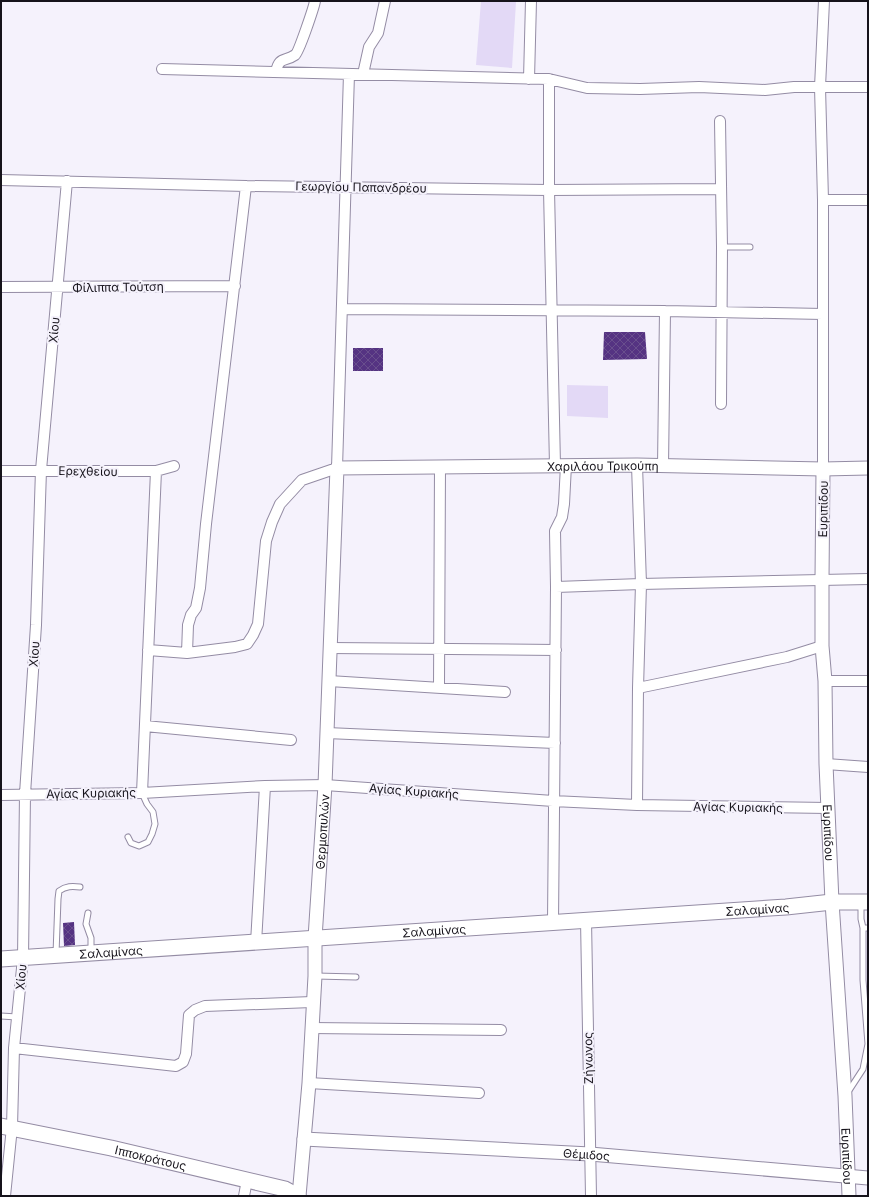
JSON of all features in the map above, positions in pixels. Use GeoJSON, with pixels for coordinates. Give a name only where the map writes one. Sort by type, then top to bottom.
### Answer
{"type":"FeatureCollection","features":[{"type":"Feature","properties":{"kind":"main road","name":"Σαλαμίνας"},"geometry":{"type":"LineString","coordinates":[[1,959],[786,907],[832,902],[865,902]]}},
{"type":"Feature","properties":{"kind":"main road","name":"Ιπποκράτους"},"geometry":{"type":"LineString","coordinates":[[6,1126],[111,1148],[247,1180],[285,1190],[299,1196]]}},
{"type":"Feature","properties":{"kind":"street"},"geometry":{"type":"LineString","coordinates":[[276,72],[278,63],[281,60],[296,54],[300,49],[315,1]]}},
{"type":"Feature","properties":{"kind":"street"},"geometry":{"type":"LineString","coordinates":[[363,74],[370,47],[378,33],[385,1]]}},
{"type":"Feature","properties":{"kind":"street"},"geometry":{"type":"LineString","coordinates":[[529,79],[531,1]]}},
{"type":"Feature","properties":{"kind":"street"},"geometry":{"type":"LineString","coordinates":[[824,1],[820,87],[823,200],[824,469]]}},
{"type":"Feature","properties":{"kind":"street"},"geometry":{"type":"LineString","coordinates":[[162,69],[548,79],[587,88],[699,87],[765,90],[794,87],[868,87]]}},
{"type":"Feature","properties":{"kind":"street"},"geometry":{"type":"LineString","coordinates":[[148,650],[187,653],[247,644],[258,624],[266,541],[280,504],[302,480],[337,468],[349,74]]}},
{"type":"Feature","properties":{"kind":"street"},"geometry":{"type":"LineString","coordinates":[[548,79],[552,310],[560,465],[564,504],[562,517],[555,531],[556,650],[553,801],[553,922]]}},
{"type":"Feature","properties":{"kind":"street"},"geometry":{"type":"LineString","coordinates":[[720,121],[722,247],[721,404]]}},
{"type":"Feature","properties":{"kind":"street","name":"Γεωργίου Παπανδρέου"},"geometry":{"type":"LineString","coordinates":[[1,180],[246,186],[549,190],[720,189]]}},
{"type":"Feature","properties":{"kind":"street","name":"Χίου"},"geometry":{"type":"LineString","coordinates":[[5,1196],[6,1126],[23,958],[25,794],[36,625],[41,470],[67,181]]}},
{"type":"Feature","properties":{"kind":"street"},"geometry":{"type":"LineString","coordinates":[[187,653],[188,625],[191,615],[196,608],[200,588],[206,524],[246,186]]}},
{"type":"Feature","properties":{"kind":"street"},"geometry":{"type":"LineString","coordinates":[[823,200],[868,200]]}},
{"type":"Feature","properties":{"kind":"street","name":"Φίλιππα Τούτση"},"geometry":{"type":"LineString","coordinates":[[1,287],[57,288],[235,286]]}},
{"type":"Feature","properties":{"kind":"street"},"geometry":{"type":"LineString","coordinates":[[342,309],[823,314]]}},
{"type":"Feature","properties":{"kind":"street"},"geometry":{"type":"LineString","coordinates":[[662,466],[665,312]]}},
{"type":"Feature","properties":{"kind":"street","name":"Χαριλάου Τρικούπη"},"geometry":{"type":"LineString","coordinates":[[337,468],[560,465],[824,469],[868,468]]}},
{"type":"Feature","properties":{"kind":"street"},"geometry":{"type":"LineString","coordinates":[[637,465],[641,584],[637,805]]}},
{"type":"Feature","properties":{"kind":"street","name":"Ερεχθείου"},"geometry":{"type":"LineString","coordinates":[[1,471],[41,470],[156,472],[174,466]]}},
{"type":"Feature","properties":{"kind":"street"},"geometry":{"type":"LineString","coordinates":[[439,688],[440,467]]}},
{"type":"Feature","properties":{"kind":"street","name":"Θερμοπυλών"},"geometry":{"type":"LineString","coordinates":[[299,1196],[309,1083],[312,1002],[315,976],[315,938],[325,785],[337,468]]}},
{"type":"Feature","properties":{"kind":"street","name":"Ευριπίδου"},"geometry":{"type":"LineString","coordinates":[[824,469],[822,646],[825,681],[826,764],[832,902],[845,1096],[849,1196]]}},
{"type":"Feature","properties":{"kind":"street"},"geometry":{"type":"LineString","coordinates":[[142,793],[156,472]]}},
{"type":"Feature","properties":{"kind":"street"},"geometry":{"type":"LineString","coordinates":[[556,587],[868,579]]}},
{"type":"Feature","properties":{"kind":"street"},"geometry":{"type":"LineString","coordinates":[[638,688],[787,657],[822,646]]}},
{"type":"Feature","properties":{"kind":"street"},"geometry":{"type":"LineString","coordinates":[[330,648],[556,650]]}},
{"type":"Feature","properties":{"kind":"street"},"geometry":{"type":"LineString","coordinates":[[329,680],[505,692]]}},
{"type":"Feature","properties":{"kind":"street"},"geometry":{"type":"LineString","coordinates":[[825,681],[868,680]]}},
{"type":"Feature","properties":{"kind":"street"},"geometry":{"type":"LineString","coordinates":[[145,726],[291,740]]}},
{"type":"Feature","properties":{"kind":"street"},"geometry":{"type":"LineString","coordinates":[[327,733],[555,743]]}},
{"type":"Feature","properties":{"kind":"street"},"geometry":{"type":"LineString","coordinates":[[826,764],[868,767]]}},
{"type":"Feature","properties":{"kind":"street","name":"Αγίας Κυριακής"},"geometry":{"type":"LineString","coordinates":[[1,795],[142,793],[265,786],[325,785],[553,801],[637,805],[828,808]]}},
{"type":"Feature","properties":{"kind":"street"},"geometry":{"type":"LineString","coordinates":[[256,943],[265,786]]}},
{"type":"Feature","properties":{"kind":"street","name":"Ζήνωνος"},"geometry":{"type":"LineString","coordinates":[[586,920],[591,1196]]}},
{"type":"Feature","properties":{"kind":"street"},"geometry":{"type":"LineString","coordinates":[[14,1048],[176,1066],[183,1062],[186,1054],[189,1015],[195,1010],[205,1006],[312,1002]]}},
{"type":"Feature","properties":{"kind":"street"},"geometry":{"type":"LineString","coordinates":[[311,1028],[501,1030]]}},
{"type":"Feature","properties":{"kind":"street"},"geometry":{"type":"LineString","coordinates":[[309,1083],[479,1093]]}},
{"type":"Feature","properties":{"kind":"street","name":"Θέμιδος"},"geometry":{"type":"LineString","coordinates":[[304,1139],[590,1154],[868,1178]]}},
{"type":"Feature","properties":{"kind":"street"},"geometry":{"type":"LineString","coordinates":[[244,1196],[247,1180]]}},
{"type":"Feature","properties":{"kind":"lane"},"geometry":{"type":"LineString","coordinates":[[722,247],[750,247]]}},
{"type":"Feature","properties":{"kind":"lane"},"geometry":{"type":"LineString","coordinates":[[128,838],[131,843],[139,846],[148,842],[152,834],[155,824],[153,812],[142,793]]}},
{"type":"Feature","properties":{"kind":"lane"},"geometry":{"type":"LineString","coordinates":[[56,955],[59,891],[69,886],[80,887]]}},
{"type":"Feature","properties":{"kind":"lane"},"geometry":{"type":"LineString","coordinates":[[845,1096],[863,1069],[868,1044],[864,980],[865,928],[861,919],[865,902]]}},
{"type":"Feature","properties":{"kind":"lane"},"geometry":{"type":"LineString","coordinates":[[88,913],[86,924],[91,938],[91,953]]}},
{"type":"Feature","properties":{"kind":"lane"},"geometry":{"type":"LineString","coordinates":[[315,976],[356,977]]}},
{"type":"Feature","properties":{"kind":"lane"},"geometry":{"type":"LineString","coordinates":[[1,1016],[17,1017]]}},
{"type":"Feature","properties":{"kind":"shaded area"},"geometry":{"type":"Polygon","coordinates":[[[481,1],[516,2],[512,68],[476,65],[481,1]]]}},
{"type":"Feature","properties":{"kind":"shaded area"},"geometry":{"type":"Polygon","coordinates":[[[567,385],[608,386],[608,418],[567,416],[567,385]]]}},
{"type":"Feature","properties":{"kind":"building"},"geometry":{"type":"Polygon","coordinates":[[[604,332],[645,332],[647,359],[603,360],[604,332]]]}},
{"type":"Feature","properties":{"kind":"building"},"geometry":{"type":"Polygon","coordinates":[[[353,348],[383,348],[383,371],[353,371],[353,348]]]}},
{"type":"Feature","properties":{"kind":"building"},"geometry":{"type":"Polygon","coordinates":[[[74,922],[75,945],[64,946],[63,923],[74,922]]]}}]}
